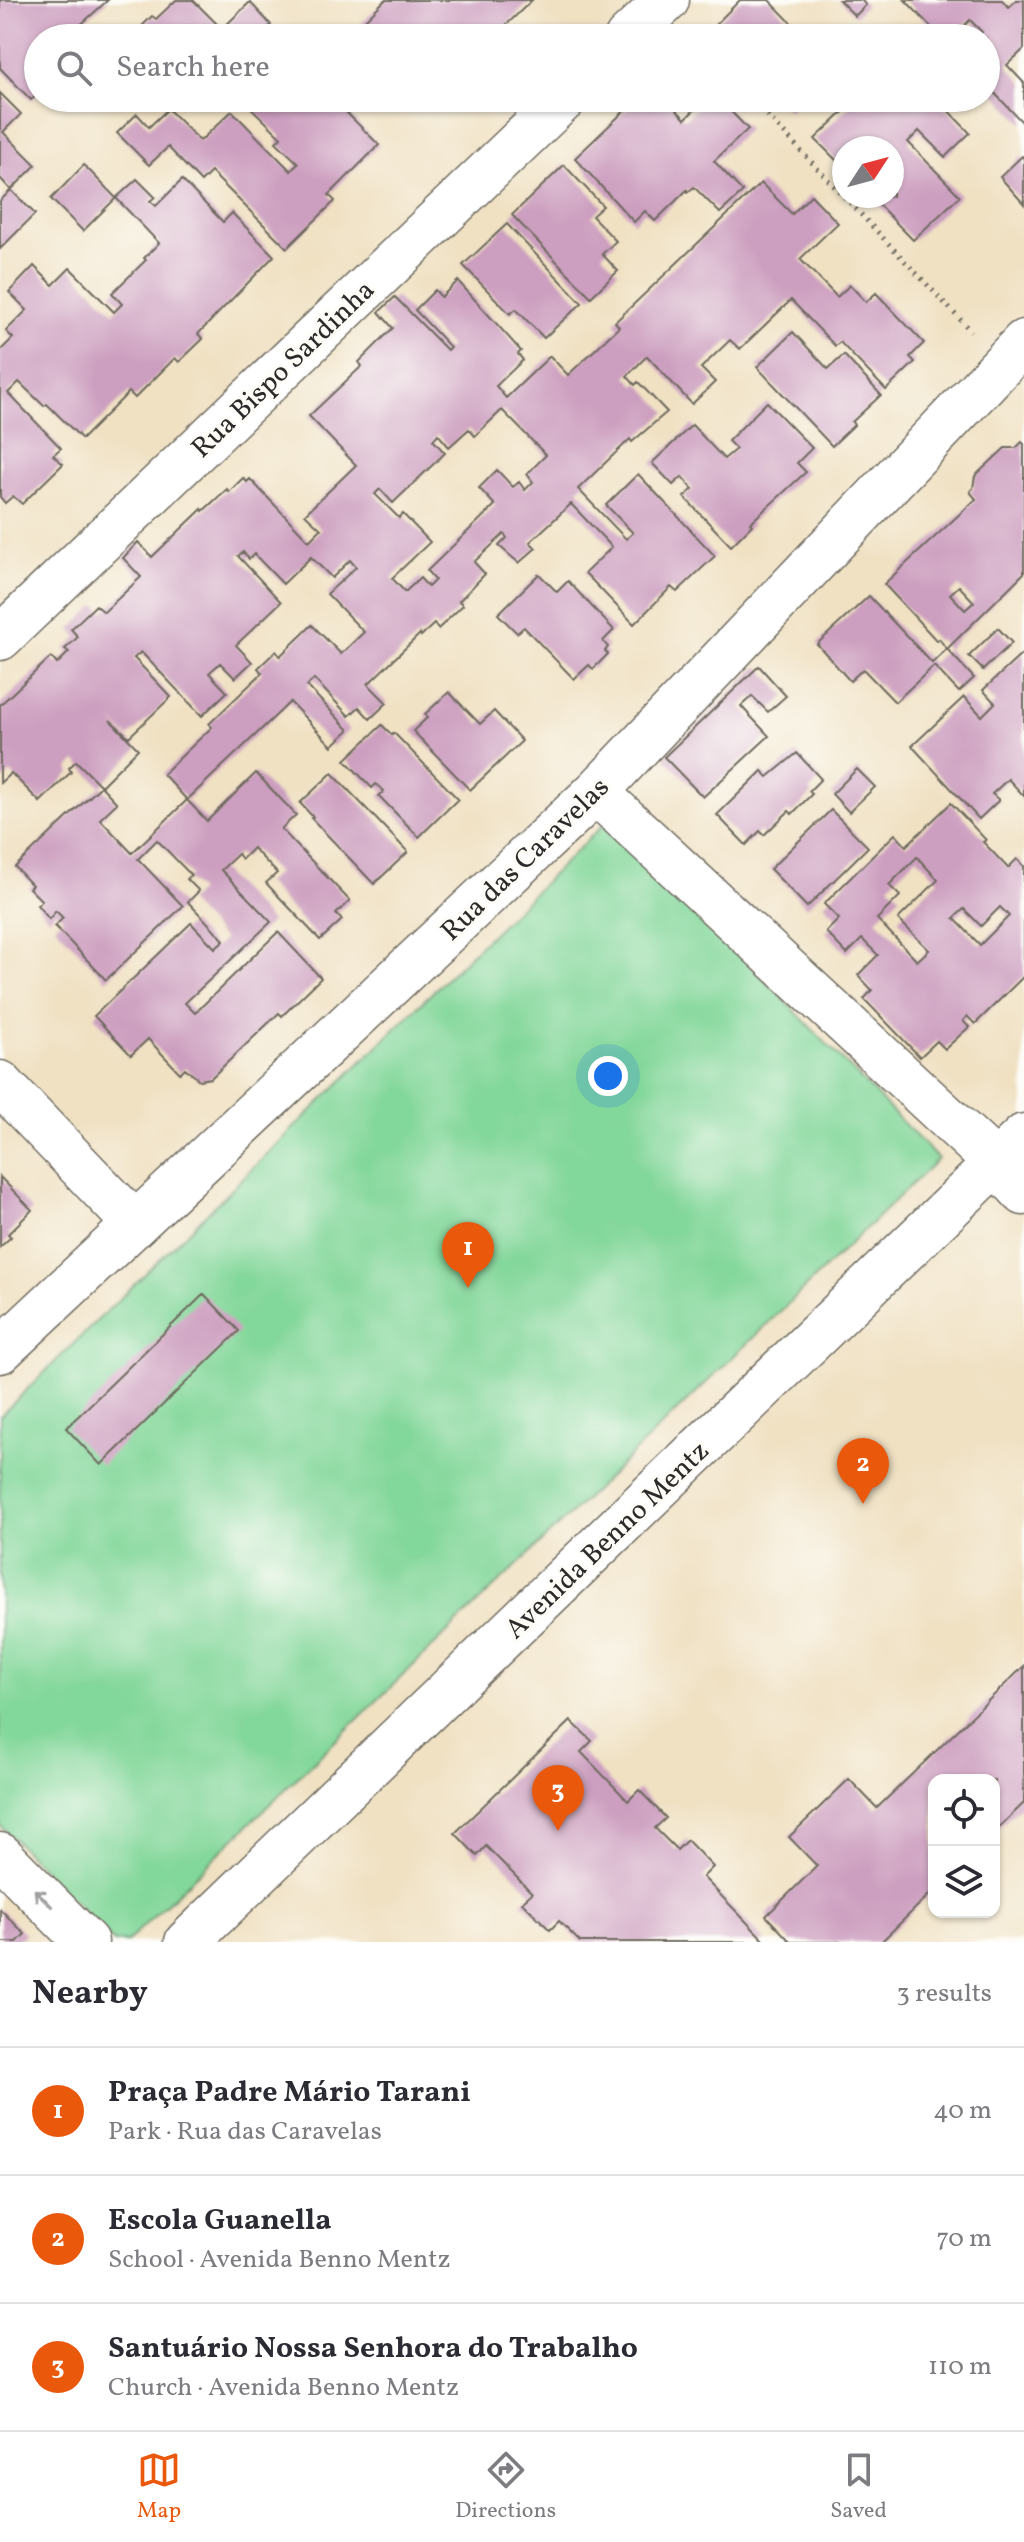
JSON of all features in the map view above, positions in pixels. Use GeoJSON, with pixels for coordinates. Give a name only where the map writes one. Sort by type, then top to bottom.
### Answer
{"type":"FeatureCollection","features":[{"type":"Feature","properties":{"kind":"street"},"geometry":{"type":"LineString","coordinates":[[642,24],[667,0]]}},
{"type":"Feature","properties":{"kind":"street","name":"Rua Bispo Sardinha"},"geometry":{"type":"LineString","coordinates":[[0,638],[550,112]]}},
{"type":"Feature","properties":{"kind":"street","name":"Rua das Caravelas"},"geometry":{"type":"LineString","coordinates":[[0,1351],[596,792],[1013,352]]}},
{"type":"Feature","properties":{"kind":"street"},"geometry":{"type":"LineString","coordinates":[[596,792],[1015,1164]]}},
{"type":"Feature","properties":{"kind":"street"},"geometry":{"type":"LineString","coordinates":[[0,1083],[135,1224]]}},
{"type":"Feature","properties":{"kind":"street","name":"Avenida Benno Mentz"},"geometry":{"type":"LineString","coordinates":[[187,1942],[1015,1164]]}},
{"type":"Feature","properties":{"kind":"street"},"geometry":{"type":"LineString","coordinates":[[0,1855],[86,1942]]}},
{"type":"Feature","properties":{"kind":"path"},"geometry":{"type":"LineString","coordinates":[[765,112],[1013,352]]}},
{"type":"Feature","properties":{"kind":"green space"},"geometry":{"type":"Polygon","coordinates":[[[609,819],[938,1159],[127,1942],[114,1942],[0,1825],[0,1416],[609,819]]]}},
{"type":"Feature","properties":{"kind":"building"},"geometry":{"type":"Polygon","coordinates":[[[0,0],[108,0],[81,24],[24,24],[24,93],[0,68],[0,0]]]}},
{"type":"Feature","properties":{"kind":"building"},"geometry":{"type":"Polygon","coordinates":[[[176,0],[193,0],[217,24],[144,24],[152,16],[156,19],[176,0]]]}},
{"type":"Feature","properties":{"kind":"building"},"geometry":{"type":"Polygon","coordinates":[[[385,0],[532,0],[507,24],[361,24],[385,0]]]}},
{"type":"Feature","properties":{"kind":"building"},"geometry":{"type":"Polygon","coordinates":[[[740,0],[769,0],[792,24],[716,24],[740,0]]]}},
{"type":"Feature","properties":{"kind":"building"},"geometry":{"type":"Polygon","coordinates":[[[839,0],[861,0],[866,5],[855,16],[839,0]]]}},
{"type":"Feature","properties":{"kind":"building"},"geometry":{"type":"Polygon","coordinates":[[[905,0],[1002,0],[1009,7],[1016,0],[1024,0],[1024,49],[1007,65],[1024,83],[1024,124],[1000,99],[1000,24],[974,24],[970,20],[966,24],[928,24],[905,0]]]}},
{"type":"Feature","properties":{"kind":"building"},"geometry":{"type":"Polygon","coordinates":[[[250,2],[270,24],[227,24],[250,2]]]}},
{"type":"Feature","properties":{"kind":"building"},"geometry":{"type":"Polygon","coordinates":[[[0,93],[21,114],[3,132],[36,165],[11,190],[0,178],[0,93]]]}},
{"type":"Feature","properties":{"kind":"building"},"geometry":{"type":"Polygon","coordinates":[[[165,112],[171,112],[200,141],[233,112],[291,171],[298,163],[276,142],[281,137],[255,112],[346,112],[379,145],[329,195],[335,201],[287,248],[211,172],[201,182],[168,147],[149,165],[117,133],[137,114],[149,127],[165,112]]]}},
{"type":"Feature","properties":{"kind":"building"},"geometry":{"type":"Polygon","coordinates":[[[623,112],[678,112],[685,119],[692,112],[732,112],[748,129],[714,161],[743,192],[720,213],[694,187],[655,221],[645,211],[634,222],[575,158],[623,112]]]}},
{"type":"Feature","properties":{"kind":"building"},"geometry":{"type":"Polygon","coordinates":[[[843,112],[950,112],[970,133],[945,157],[919,131],[908,142],[960,196],[913,240],[882,208],[904,208],[904,136],[832,136],[832,156],[815,139],[843,112]]]}},
{"type":"Feature","properties":{"kind":"building"},"geometry":{"type":"Polygon","coordinates":[[[1022,156],[1024,159],[1024,204],[1000,177],[1022,156]]]}},
{"type":"Feature","properties":{"kind":"building"},"geometry":{"type":"Polygon","coordinates":[[[84,165],[116,198],[83,231],[51,199],[84,165]]]}},
{"type":"Feature","properties":{"kind":"building"},"geometry":{"type":"Polygon","coordinates":[[[564,165],[603,206],[592,216],[616,241],[602,254],[618,271],[591,297],[512,215],[564,165]]]}},
{"type":"Feature","properties":{"kind":"building"},"geometry":{"type":"Polygon","coordinates":[[[137,179],[155,197],[150,201],[156,206],[182,180],[223,222],[232,213],[274,256],[198,334],[203,339],[179,362],[175,358],[135,398],[129,392],[82,439],[47,404],[44,406],[19,382],[8,393],[61,448],[53,455],[63,464],[22,504],[13,496],[5,503],[0,497],[0,351],[13,338],[6,331],[27,310],[9,292],[34,266],[53,285],[70,268],[114,312],[122,304],[112,293],[159,243],[116,198],[137,179]]]}},
{"type":"Feature","properties":{"kind":"building"},"geometry":{"type":"Polygon","coordinates":[[[761,183],[792,214],[811,195],[838,223],[800,259],[837,297],[850,285],[866,302],[876,293],[924,343],[910,357],[915,362],[886,390],[840,342],[835,346],[791,300],[740,349],[730,340],[701,368],[715,382],[692,404],[647,356],[627,376],[635,385],[638,382],[667,412],[632,442],[630,439],[578,489],[626,539],[633,533],[606,505],[638,474],[715,556],[677,592],[671,587],[634,624],[585,573],[612,547],[571,504],[530,542],[536,548],[519,563],[499,546],[507,538],[504,534],[474,562],[485,574],[459,601],[463,605],[438,629],[434,624],[420,634],[368,684],[387,703],[370,719],[359,707],[349,716],[314,679],[307,686],[349,730],[332,746],[290,702],[187,800],[163,774],[262,673],[258,668],[276,651],[280,656],[312,625],[341,654],[364,632],[327,594],[356,567],[350,560],[332,578],[311,557],[283,584],[254,554],[249,559],[243,552],[238,556],[281,602],[236,645],[252,662],[235,678],[220,663],[209,673],[227,692],[202,716],[141,652],[134,658],[171,697],[129,737],[110,720],[138,749],[101,786],[76,761],[69,768],[71,772],[40,802],[11,773],[0,783],[0,705],[51,657],[57,664],[69,652],[65,649],[78,637],[71,629],[96,605],[104,612],[141,577],[123,558],[138,542],[152,557],[202,509],[227,489],[229,492],[243,478],[247,482],[250,479],[309,541],[321,529],[305,514],[356,465],[309,416],[362,366],[359,362],[393,328],[379,312],[395,297],[447,350],[450,347],[415,310],[435,290],[441,297],[458,281],[521,351],[518,354],[523,360],[496,386],[506,398],[550,356],[568,375],[619,327],[615,322],[761,183]],[[502,410],[475,436],[469,429],[449,447],[438,434],[433,440],[445,453],[393,503],[380,489],[375,494],[399,518],[403,514],[430,542],[392,578],[405,592],[420,578],[428,587],[435,580],[427,571],[495,505],[479,488],[497,470],[513,487],[519,482],[525,490],[533,482],[527,474],[546,455],[502,410]]]}},
{"type":"Feature","properties":{"kind":"building"},"geometry":{"type":"Polygon","coordinates":[[[11,190],[35,214],[0,249],[0,201],[11,190]]]}},
{"type":"Feature","properties":{"kind":"building"},"geometry":{"type":"Polygon","coordinates":[[[507,224],[582,303],[544,338],[516,309],[510,314],[463,265],[507,224]]]}},
{"type":"Feature","properties":{"kind":"building"},"geometry":{"type":"Polygon","coordinates":[[[793,332],[828,369],[844,355],[881,395],[832,446],[757,367],[793,332]]]}},
{"type":"Feature","properties":{"kind":"building"},"geometry":{"type":"Polygon","coordinates":[[[767,402],[812,448],[797,463],[806,472],[750,523],[752,525],[731,546],[684,497],[693,489],[682,477],[673,485],[652,463],[692,425],[724,459],[736,449],[728,441],[767,402]]]}},
{"type":"Feature","properties":{"kind":"building"},"geometry":{"type":"Polygon","coordinates":[[[1022,442],[1024,444],[1024,573],[947,649],[884,584],[976,499],[970,492],[975,476],[1005,448],[1016,448],[1022,442]],[[959,586],[950,594],[965,610],[974,602],[959,586]]]}},
{"type":"Feature","properties":{"kind":"building"},"geometry":{"type":"Polygon","coordinates":[[[539,574],[557,592],[568,581],[614,630],[603,641],[608,647],[605,651],[608,654],[593,669],[589,665],[574,679],[524,627],[517,633],[498,614],[539,574]]]}},
{"type":"Feature","properties":{"kind":"building"},"geometry":{"type":"Polygon","coordinates":[[[869,596],[932,663],[947,649],[974,678],[959,692],[934,666],[895,702],[863,669],[850,681],[817,644],[869,596]]]}},
{"type":"Feature","properties":{"kind":"building"},"geometry":{"type":"Polygon","coordinates":[[[998,628],[1012,643],[983,670],[969,656],[998,628]]]}},
{"type":"Feature","properties":{"kind":"building"},"geometry":{"type":"Polygon","coordinates":[[[1022,654],[1024,796],[1008,779],[992,794],[999,800],[979,819],[912,746],[964,697],[982,716],[995,703],[983,690],[1022,654]]]}},
{"type":"Feature","properties":{"kind":"building"},"geometry":{"type":"Polygon","coordinates":[[[759,666],[786,696],[768,712],[752,696],[741,706],[769,736],[703,797],[664,757],[759,666]]]}},
{"type":"Feature","properties":{"kind":"building"},"geometry":{"type":"Polygon","coordinates":[[[449,692],[480,724],[494,711],[522,741],[470,790],[413,731],[428,717],[425,714],[449,692]]]}},
{"type":"Feature","properties":{"kind":"building"},"geometry":{"type":"Polygon","coordinates":[[[382,725],[392,735],[394,733],[458,799],[419,837],[379,796],[384,791],[376,784],[372,788],[345,760],[382,725]]]}},
{"type":"Feature","properties":{"kind":"building"},"geometry":{"type":"Polygon","coordinates":[[[797,753],[821,779],[809,791],[812,794],[792,814],[789,811],[764,835],[760,831],[746,845],[717,815],[762,771],[768,777],[797,753]]]}},
{"type":"Feature","properties":{"kind":"building"},"geometry":{"type":"Polygon","coordinates":[[[857,769],[875,787],[849,812],[832,794],[857,769]]]}},
{"type":"Feature","properties":{"kind":"building"},"geometry":{"type":"Polygon","coordinates":[[[256,773],[296,815],[281,829],[350,901],[336,914],[342,920],[320,940],[266,883],[277,873],[253,848],[242,859],[238,854],[221,870],[271,922],[185,1003],[195,1013],[278,932],[321,978],[211,1078],[199,1080],[185,1068],[180,1073],[148,1039],[131,1055],[94,1016],[191,923],[215,948],[224,940],[188,902],[199,891],[187,879],[191,875],[157,840],[138,859],[183,906],[106,980],[55,926],[63,918],[56,911],[49,919],[37,905],[42,901],[15,867],[101,786],[117,803],[100,819],[132,853],[187,800],[207,821],[256,773]]]}},
{"type":"Feature","properties":{"kind":"building"},"geometry":{"type":"Polygon","coordinates":[[[332,773],[408,852],[374,884],[300,803],[332,773]]]}},
{"type":"Feature","properties":{"kind":"building"},"geometry":{"type":"Polygon","coordinates":[[[951,803],[1008,868],[1017,859],[1024,866],[1024,976],[975,1024],[967,1016],[963,1021],[969,1027],[945,1049],[937,1041],[920,1057],[864,999],[872,990],[858,975],[878,955],[862,939],[847,954],[826,932],[839,919],[824,904],[895,834],[906,846],[951,803]],[[917,857],[889,885],[900,896],[877,919],[917,961],[929,950],[898,919],[938,880],[917,857]],[[1000,907],[981,926],[964,909],[954,918],[980,945],[1009,916],[1000,907]]]}},
{"type":"Feature","properties":{"kind":"building"},"geometry":{"type":"Polygon","coordinates":[[[831,810],[868,847],[807,907],[770,869],[831,810]]]}},
{"type":"Feature","properties":{"kind":"building"},"geometry":{"type":"Polygon","coordinates":[[[0,1177],[32,1210],[8,1234],[11,1237],[0,1247],[0,1177]]]}},
{"type":"Feature","properties":{"kind":"building"},"geometry":{"type":"Polygon","coordinates":[[[204,1294],[239,1331],[101,1465],[66,1428],[204,1294]]]}},
{"type":"Feature","properties":{"kind":"building"},"geometry":{"type":"Polygon","coordinates":[[[1024,1666],[1024,1803],[1000,1826],[1000,1774],[928,1774],[928,1896],[881,1942],[791,1942],[766,1916],[817,1866],[789,1837],[849,1779],[877,1808],[1024,1666]]]}},
{"type":"Feature","properties":{"kind":"building"},"geometry":{"type":"Polygon","coordinates":[[[571,1721],[592,1741],[581,1752],[628,1801],[639,1790],[666,1818],[655,1828],[677,1850],[687,1840],[713,1867],[703,1877],[766,1942],[580,1942],[559,1921],[550,1930],[522,1902],[532,1893],[486,1846],[477,1856],[455,1833],[571,1721]]]}},
{"type":"Feature","properties":{"kind":"building"},"geometry":{"type":"Polygon","coordinates":[[[0,1909],[25,1934],[17,1942],[0,1942],[0,1909]]]}},
{"type":"Feature","properties":{"kind":"place","name":"Praça Padre Mário Tarani"},"geometry":{"type":"Point","coordinates":[468,1288]}},
{"type":"Feature","properties":{"kind":"place","name":"Escola Guanella"},"geometry":{"type":"Point","coordinates":[863,1504]}},
{"type":"Feature","properties":{"kind":"place","name":"Santuário Nossa Senhora do Trabalho"},"geometry":{"type":"Point","coordinates":[558,1831]}}]}
